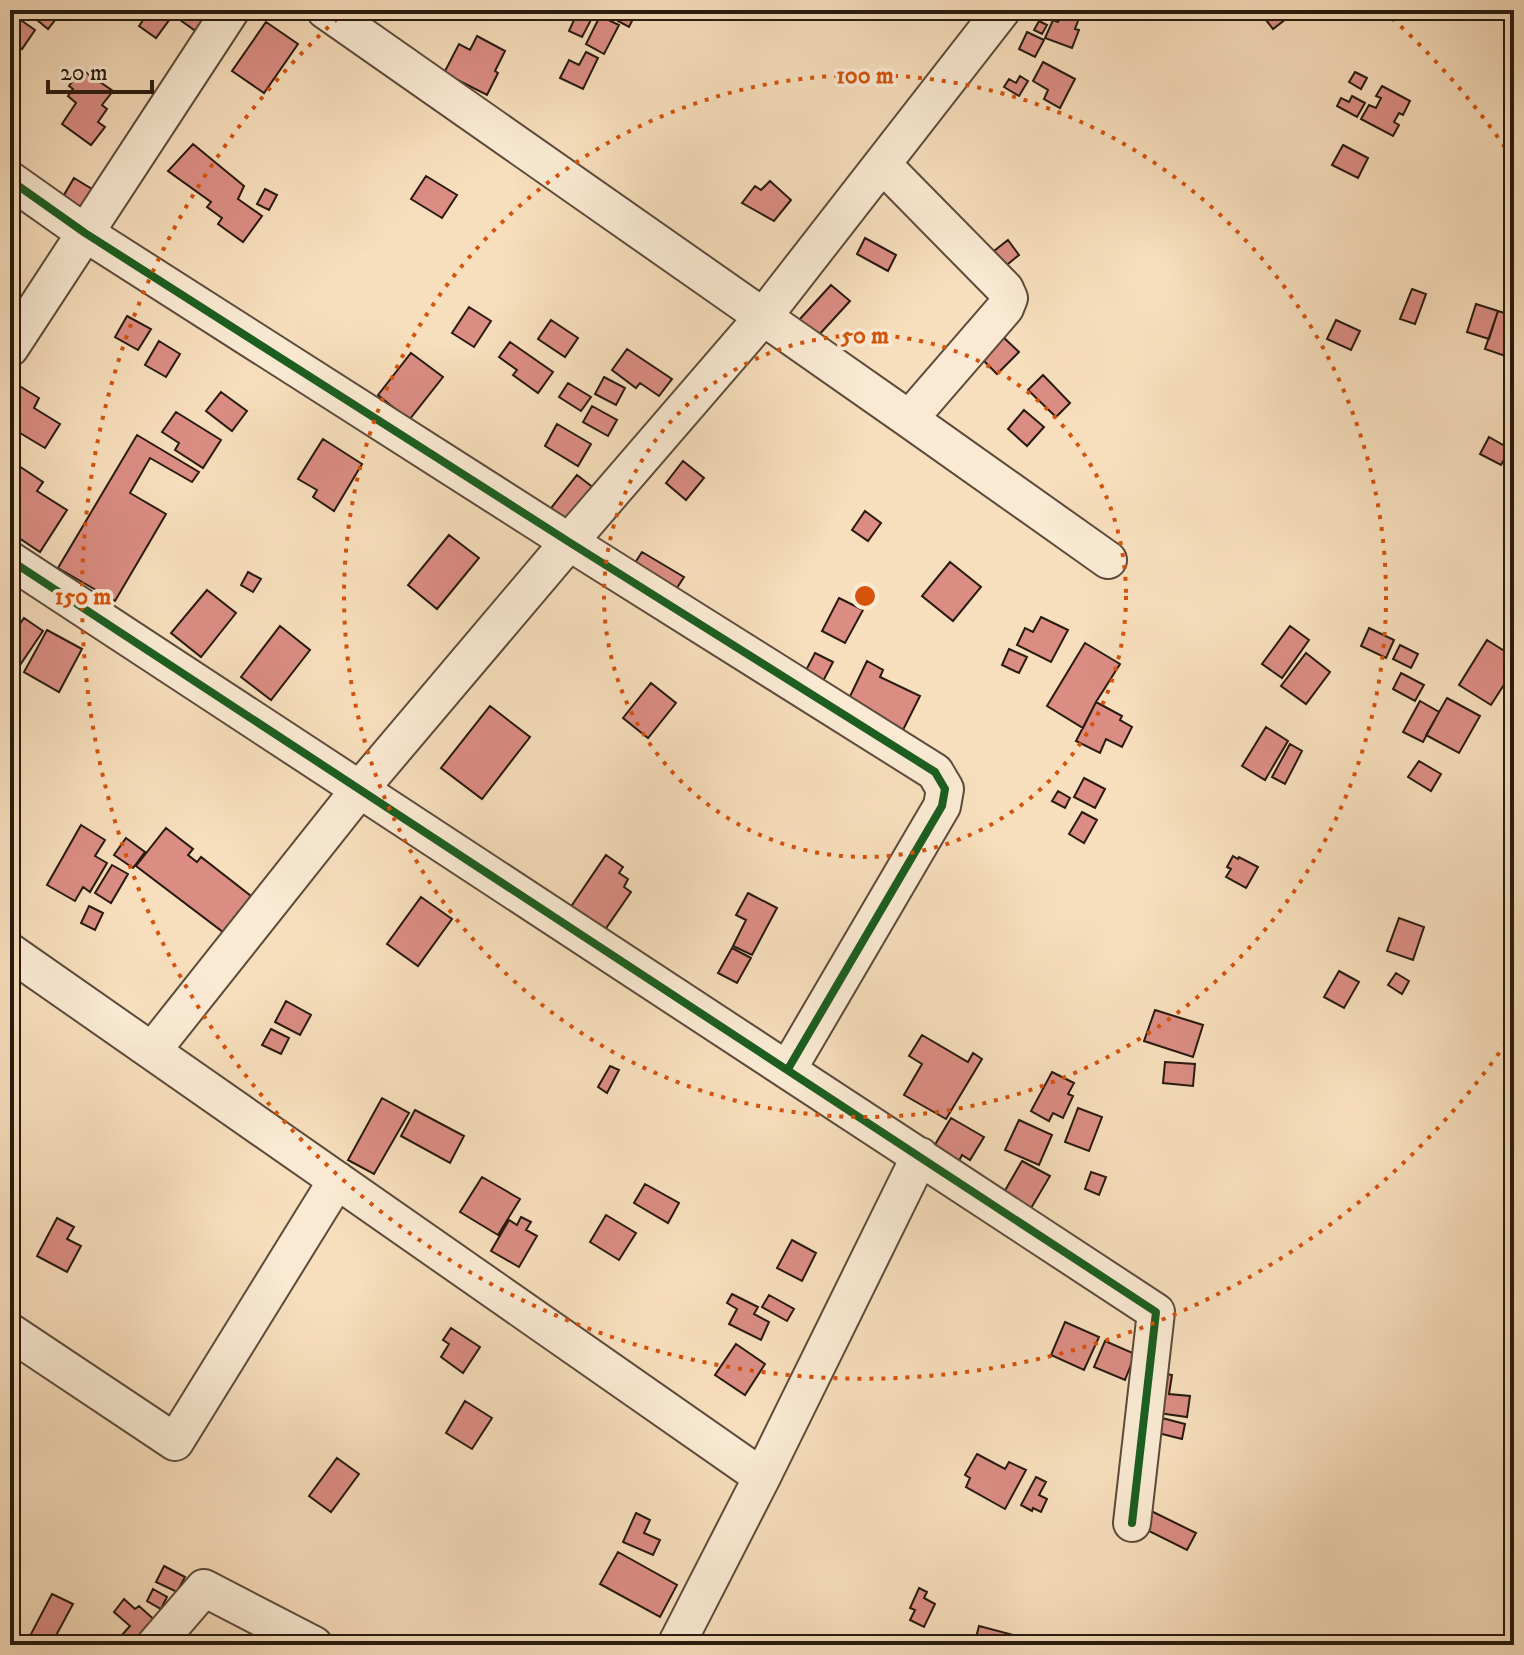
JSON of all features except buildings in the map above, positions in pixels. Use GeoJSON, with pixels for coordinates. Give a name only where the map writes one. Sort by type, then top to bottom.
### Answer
{"type":"FeatureCollection","features":[{"type":"Feature","properties":{"kind":"street"},"geometry":{"type":"LineString","coordinates":[[10,348],[231,10]]}},
{"type":"Feature","properties":{"kind":"street"},"geometry":{"type":"LineString","coordinates":[[325,10],[1108,560]]}},
{"type":"Feature","properties":{"kind":"street"},"geometry":{"type":"LineString","coordinates":[[152,1051],[360,789],[763,317],[1002,10]]}},
{"type":"Feature","properties":{"kind":"street"},"geometry":{"type":"LineString","coordinates":[[882,164],[1005,289],[1009,298],[1005,308],[909,419]]}},
{"type":"Feature","properties":{"kind":"street"},"geometry":{"type":"LineString","coordinates":[[10,180],[85,233],[935,772],[945,789],[942,806],[788,1069]]}},
{"type":"Feature","properties":{"kind":"street"},"geometry":{"type":"LineString","coordinates":[[10,560],[1156,1312],[1132,1523]]}},
{"type":"Feature","properties":{"kind":"street"},"geometry":{"type":"LineString","coordinates":[[10,952],[762,1477]]}},
{"type":"Feature","properties":{"kind":"street"},"geometry":{"type":"LineString","coordinates":[[676,1645],[920,1156]]}},
{"type":"Feature","properties":{"kind":"street"},"geometry":{"type":"LineString","coordinates":[[10,1332],[175,1442],[337,1180]]}},
{"type":"Feature","properties":{"kind":"street"},"geometry":{"type":"LineString","coordinates":[[155,1645],[204,1588],[314,1645]]}},
{"type":"Feature","properties":{"kind":"cycle path"},"geometry":{"type":"LineString","coordinates":[[10,180],[85,233],[935,772],[945,789],[942,806],[788,1069]]}},
{"type":"Feature","properties":{"kind":"cycle path"},"geometry":{"type":"LineString","coordinates":[[10,560],[1156,1312],[1132,1523]]}}]}
